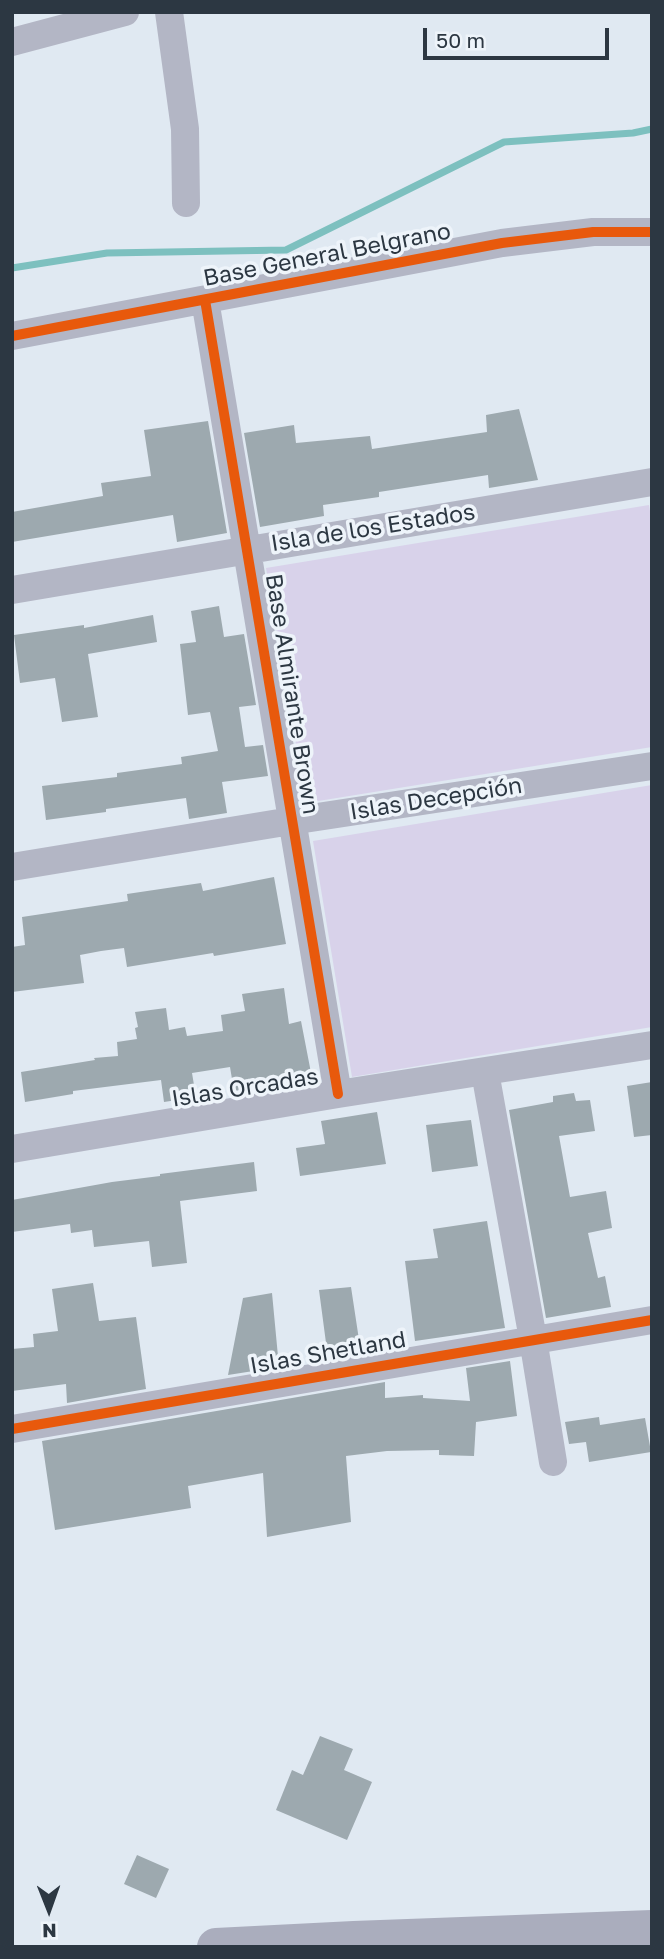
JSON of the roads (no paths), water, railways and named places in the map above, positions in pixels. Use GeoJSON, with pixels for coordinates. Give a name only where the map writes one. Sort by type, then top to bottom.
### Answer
{"type":"FeatureCollection","features":[{"type":"Feature","properties":{"kind":"main road"},"geometry":{"type":"LineString","coordinates":[[216,1947],[449,1941],[652,1928]]}},
{"type":"Feature","properties":{"kind":"street"},"geometry":{"type":"LineString","coordinates":[[12,42],[125,12]]}},
{"type":"Feature","properties":{"kind":"street"},"geometry":{"type":"LineString","coordinates":[[169,12],[185,129],[186,203]]}},
{"type":"Feature","properties":{"kind":"street","name":"Base General Belgrano"},"geometry":{"type":"LineString","coordinates":[[12,336],[502,243],[593,232],[652,232]]}},
{"type":"Feature","properties":{"kind":"street","name":"Base Almirante Brown"},"geometry":{"type":"LineString","coordinates":[[205,300],[338,1094]]}},
{"type":"Feature","properties":{"kind":"street","name":"Isla de los Estados"},"geometry":{"type":"LineString","coordinates":[[12,590],[652,482]]}},
{"type":"Feature","properties":{"kind":"street","name":"Islas Decepción"},"geometry":{"type":"LineString","coordinates":[[12,867],[652,766]]}},
{"type":"Feature","properties":{"kind":"street","name":"Islas Orcadas"},"geometry":{"type":"LineString","coordinates":[[12,1149],[652,1045]]}},
{"type":"Feature","properties":{"kind":"street"},"geometry":{"type":"LineString","coordinates":[[485,1072],[553,1462]]}},
{"type":"Feature","properties":{"kind":"street","name":"Islas Shetland"},"geometry":{"type":"LineString","coordinates":[[12,1429],[652,1320]]}},
{"type":"Feature","properties":{"kind":"waterway"},"geometry":{"type":"LineString","coordinates":[[12,268],[107,253],[286,250],[504,142],[633,133],[652,129]]}}]}
